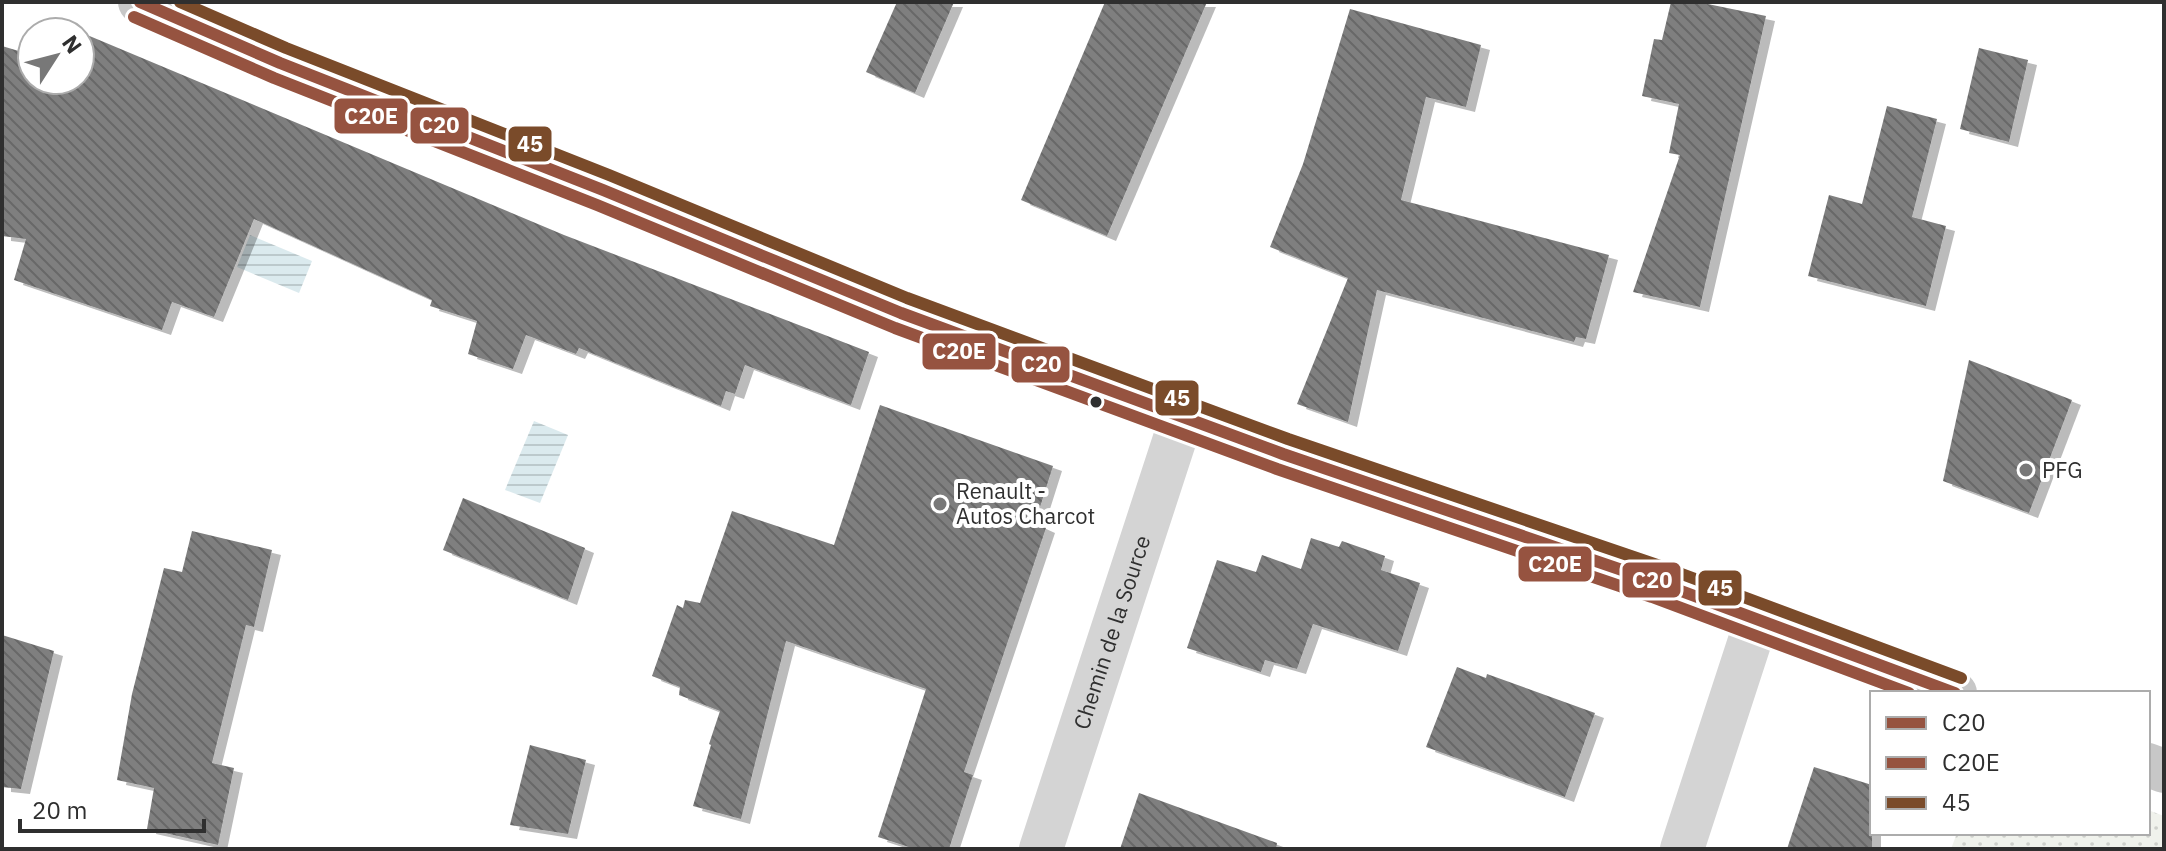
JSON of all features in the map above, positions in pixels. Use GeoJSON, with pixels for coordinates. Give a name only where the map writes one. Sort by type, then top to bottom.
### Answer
{"type":"FeatureCollection","features":[{"type":"Feature","properties":{"kind":"main road"},"geometry":{"type":"LineString","coordinates":[[140,2],[199,13],[280,63],[551,169],[901,313],[1182,417],[1657,582],[1950,691]]}},
{"type":"Feature","properties":{"kind":"street","name":"Chemin de la Source"},"geometry":{"type":"LineString","coordinates":[[1041,849],[1182,417]]}},
{"type":"Feature","properties":{"kind":"street"},"geometry":{"type":"LineString","coordinates":[[1682,849],[1757,619]]}},
{"type":"Feature","properties":{"kind":"shaded area"},"geometry":{"type":"Polygon","coordinates":[[[250,235],[312,261],[299,293],[237,267],[250,235]]]}},
{"type":"Feature","properties":{"kind":"shaded area"},"geometry":{"type":"Polygon","coordinates":[[[534,421],[568,435],[540,503],[505,490],[534,421]]]}},
{"type":"Feature","properties":{"kind":"shaded area"},"geometry":{"type":"Polygon","coordinates":[[[2150,811],[2164,816],[2164,849],[1951,849],[1956,835],[2150,835],[2150,811]]]}},
{"type":"Feature","properties":{"kind":"building"},"geometry":{"type":"Polygon","coordinates":[[[897,2],[954,2],[915,93],[866,72],[897,2]]]}},
{"type":"Feature","properties":{"kind":"building"},"geometry":{"type":"Polygon","coordinates":[[[1105,2],[1207,2],[1107,236],[1021,200],[1105,2]]]}},
{"type":"Feature","properties":{"kind":"building"},"geometry":{"type":"Polygon","coordinates":[[[1671,2],[1698,2],[1766,16],[1700,307],[1633,292],[1680,155],[1669,153],[1679,104],[1642,96],[1654,39],[1662,40],[1671,2]]]}},
{"type":"Feature","properties":{"kind":"building"},"geometry":{"type":"Polygon","coordinates":[[[1350,9],[1481,45],[1466,107],[1426,97],[1401,200],[1609,255],[1586,339],[1576,337],[1574,342],[1377,290],[1348,422],[1297,404],[1348,278],[1270,247],[1303,164],[1350,9]]]}},
{"type":"Feature","properties":{"kind":"building"},"geometry":{"type":"Polygon","coordinates":[[[96,39],[564,235],[869,352],[851,405],[745,365],[735,394],[726,391],[721,406],[579,348],[576,354],[526,335],[513,369],[468,354],[477,321],[430,306],[432,300],[254,219],[214,317],[172,302],[162,330],[14,280],[26,239],[2,236],[2,46],[16,50],[16,96],[96,96],[96,39]]]}},
{"type":"Feature","properties":{"kind":"building"},"geometry":{"type":"Polygon","coordinates":[[[1979,48],[2028,60],[2009,142],[1960,129],[1979,48]]]}},
{"type":"Feature","properties":{"kind":"building"},"geometry":{"type":"Polygon","coordinates":[[[1887,106],[1937,119],[1912,217],[1946,226],[1926,306],[1808,276],[1829,195],[1862,204],[1887,106]]]}},
{"type":"Feature","properties":{"kind":"building"},"geometry":{"type":"Polygon","coordinates":[[[1969,360],[2072,400],[2029,513],[1943,481],[1969,360]]]}},
{"type":"Feature","properties":{"kind":"building"},"geometry":{"type":"Polygon","coordinates":[[[880,405],[1053,466],[1035,523],[1046,528],[964,772],[973,775],[949,849],[915,849],[878,837],[926,689],[786,641],[741,819],[693,806],[720,711],[679,695],[680,687],[652,676],[677,605],[683,608],[685,600],[700,603],[732,511],[834,545],[880,405]]]}},
{"type":"Feature","properties":{"kind":"building"},"geometry":{"type":"Polygon","coordinates":[[[463,498],[585,548],[568,600],[443,550],[463,498]]]}},
{"type":"Feature","properties":{"kind":"building"},"geometry":{"type":"Polygon","coordinates":[[[192,531],[272,550],[254,627],[246,625],[212,763],[234,768],[218,845],[147,829],[154,788],[117,780],[132,694],[164,568],[182,572],[192,531]]]}},
{"type":"Feature","properties":{"kind":"building"},"geometry":{"type":"Polygon","coordinates":[[[1311,538],[1339,547],[1342,541],[1385,556],[1381,570],[1420,583],[1398,651],[1313,624],[1297,669],[1265,660],[1261,672],[1187,648],[1217,560],[1256,572],[1262,555],[1301,569],[1311,538]]]}},
{"type":"Feature","properties":{"kind":"building"},"geometry":{"type":"Polygon","coordinates":[[[2,635],[54,651],[21,789],[2,787],[2,635]]]}},
{"type":"Feature","properties":{"kind":"building"},"geometry":{"type":"Polygon","coordinates":[[[1457,667],[1486,678],[1487,674],[1595,713],[1565,797],[1426,747],[1457,667]]]}},
{"type":"Feature","properties":{"kind":"building"},"geometry":{"type":"Polygon","coordinates":[[[530,745],[586,760],[568,834],[510,825],[530,745]]]}},
{"type":"Feature","properties":{"kind":"building"},"geometry":{"type":"Polygon","coordinates":[[[1814,767],[1870,784],[1872,849],[1787,849],[1814,767]]]}},
{"type":"Feature","properties":{"kind":"building"},"geometry":{"type":"Polygon","coordinates":[[[1139,793],[1277,843],[1276,849],[1120,849],[1139,793]]]}},
{"type":"Feature","properties":{"kind":"transit line","name":"C20"},"geometry":{"type":"LineString","coordinates":[[140,2],[280,63],[603,190],[901,313],[1283,454],[1657,582],[1950,691]]}},
{"type":"Feature","properties":{"kind":"transit line","name":"45"},"geometry":{"type":"LineString","coordinates":[[180,2],[286,48],[609,175],[907,298],[1288,439],[1663,567],[1961,678]]}},
{"type":"Feature","properties":{"kind":"transit line","name":"C20E"},"geometry":{"type":"LineString","coordinates":[[134,17],[274,78],[597,205],[895,328],[1277,469],[1652,597],[1904,691]]}},
{"type":"Feature","properties":{"kind":"place","name":"PFG"},"geometry":{"type":"Point","coordinates":[2026,470]}},
{"type":"Feature","properties":{"kind":"place","name":"Renault - Autos Charcot"},"geometry":{"type":"Point","coordinates":[940,504]}}]}
